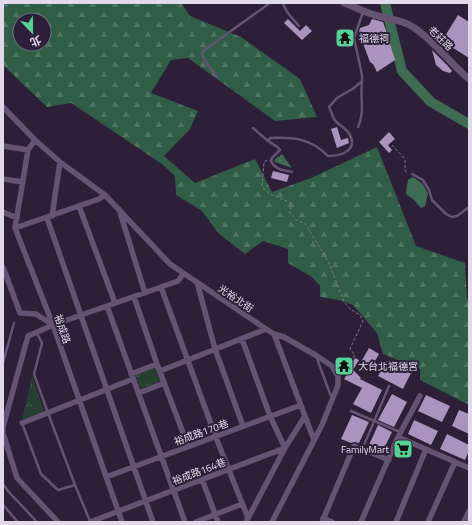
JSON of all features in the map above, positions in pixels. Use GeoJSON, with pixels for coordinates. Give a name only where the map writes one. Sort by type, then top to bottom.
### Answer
{"type":"FeatureCollection","features":[{"type":"Feature","properties":{"kind":"street"},"geometry":{"type":"LineString","coordinates":[[344,3],[364,11]]}},
{"type":"Feature","properties":{"kind":"street","name":"老莊路"},"geometry":{"type":"LineString","coordinates":[[364,11],[411,26],[426,36],[459,70],[469,78]]}},
{"type":"Feature","properties":{"kind":"street","name":"光裕北街"},"geometry":{"type":"LineString","coordinates":[[3,107],[35,140],[60,162],[105,195],[118,207],[170,264],[274,334],[284,337],[316,355],[332,366],[338,376]]}},
{"type":"Feature","properties":{"kind":"street"},"geometry":{"type":"LineString","coordinates":[[3,113],[11,114]]}},
{"type":"Feature","properties":{"kind":"street","name":"裕成路"},"geometry":{"type":"LineString","coordinates":[[35,140],[28,150],[16,228],[53,325],[122,522]]}},
{"type":"Feature","properties":{"kind":"street"},"geometry":{"type":"LineString","coordinates":[[3,146],[28,150]]}},
{"type":"Feature","properties":{"kind":"street"},"geometry":{"type":"LineString","coordinates":[[60,162],[50,217],[106,390],[153,522]]}},
{"type":"Feature","properties":{"kind":"street"},"geometry":{"type":"LineString","coordinates":[[3,179],[23,182]]}},
{"type":"Feature","properties":{"kind":"street"},"geometry":{"type":"LineString","coordinates":[[16,228],[99,199],[105,195]]}},
{"type":"Feature","properties":{"kind":"street"},"geometry":{"type":"LineString","coordinates":[[79,206],[115,303]]}},
{"type":"Feature","properties":{"kind":"street"},"geometry":{"type":"LineString","coordinates":[[118,207],[145,293]]}},
{"type":"Feature","properties":{"kind":"street"},"geometry":{"type":"LineString","coordinates":[[3,212],[17,218]]}},
{"type":"Feature","properties":{"kind":"street"},"geometry":{"type":"LineString","coordinates":[[3,267],[20,313],[36,314],[53,325]]}},
{"type":"Feature","properties":{"kind":"street"},"geometry":{"type":"LineString","coordinates":[[58,522],[17,478],[3,433],[3,426],[28,336],[53,325],[178,281],[183,274]]}},
{"type":"Feature","properties":{"kind":"street"},"geometry":{"type":"LineString","coordinates":[[197,282],[215,349],[243,426]]}},
{"type":"Feature","properties":{"kind":"street"},"geometry":{"type":"LineString","coordinates":[[161,287],[247,520]]}},
{"type":"Feature","properties":{"kind":"street"},"geometry":{"type":"LineString","coordinates":[[134,297],[157,364],[188,446]]}},
{"type":"Feature","properties":{"kind":"street"},"geometry":{"type":"LineString","coordinates":[[108,306],[185,522]]}},
{"type":"Feature","properties":{"kind":"street"},"geometry":{"type":"LineString","coordinates":[[160,371],[266,329]]}},
{"type":"Feature","properties":{"kind":"street"},"geometry":{"type":"LineString","coordinates":[[274,334],[314,440]]}},
{"type":"Feature","properties":{"kind":"street"},"geometry":{"type":"LineString","coordinates":[[242,339],[270,416],[285,448]]}},
{"type":"Feature","properties":{"kind":"street"},"geometry":{"type":"LineString","coordinates":[[22,423],[106,390],[157,364]]}},
{"type":"Feature","properties":{"kind":"street"},"geometry":{"type":"LineString","coordinates":[[272,522],[314,440],[338,385],[338,376]]}},
{"type":"Feature","properties":{"kind":"street"},"geometry":{"type":"LineString","coordinates":[[139,393],[164,383]]}},
{"type":"Feature","properties":{"kind":"street"},"geometry":{"type":"LineString","coordinates":[[361,522],[399,435],[420,396]]}},
{"type":"Feature","properties":{"kind":"street","name":"裕成路170巷"},"geometry":{"type":"LineString","coordinates":[[106,476],[301,405]]}},
{"type":"Feature","properties":{"kind":"street"},"geometry":{"type":"LineString","coordinates":[[247,520],[285,448],[305,416]]}},
{"type":"Feature","properties":{"kind":"street"},"geometry":{"type":"LineString","coordinates":[[399,435],[469,468]]}},
{"type":"Feature","properties":{"kind":"street"},"geometry":{"type":"LineString","coordinates":[[332,522],[323,520],[354,446],[389,460]]}},
{"type":"Feature","properties":{"kind":"street","name":"裕成路164巷"},"geometry":{"type":"LineString","coordinates":[[90,522],[118,510],[285,448]]}},
{"type":"Feature","properties":{"kind":"street"},"geometry":{"type":"LineString","coordinates":[[396,522],[426,449]]}},
{"type":"Feature","properties":{"kind":"street"},"geometry":{"type":"LineString","coordinates":[[428,522],[455,462]]}},
{"type":"Feature","properties":{"kind":"street"},"geometry":{"type":"LineString","coordinates":[[202,479],[218,522]]}},
{"type":"Feature","properties":{"kind":"street"},"geometry":{"type":"LineString","coordinates":[[196,522],[242,504]]}},
{"type":"Feature","properties":{"kind":"street"},"geometry":{"type":"LineString","coordinates":[[464,522],[469,511]]}},
{"type":"Feature","properties":{"kind":"lane"},"geometry":{"type":"LineString","coordinates":[[217,77],[204,59],[202,54],[203,51],[270,3]]}},
{"type":"Feature","properties":{"kind":"lane"},"geometry":{"type":"LineString","coordinates":[[283,3],[287,13],[299,26]]}},
{"type":"Feature","properties":{"kind":"lane"},"geometry":{"type":"LineString","coordinates":[[358,127],[362,114],[362,75],[354,38],[364,11]]}},
{"type":"Feature","properties":{"kind":"lane"},"geometry":{"type":"LineString","coordinates":[[268,141],[270,138],[296,138],[319,147],[328,156],[343,154],[350,149],[352,143],[347,132],[334,120],[330,107],[337,98],[354,88],[362,81]]}},
{"type":"Feature","properties":{"kind":"lane"},"geometry":{"type":"LineString","coordinates":[[253,128],[272,144],[278,146],[280,150],[272,160],[273,165],[276,168],[292,172]]}},
{"type":"Feature","properties":{"kind":"lane"},"geometry":{"type":"LineString","coordinates":[[412,174],[423,180],[429,190],[432,200],[446,214],[452,217],[457,216],[469,207]]}},
{"type":"Feature","properties":{"kind":"lane"},"geometry":{"type":"LineString","coordinates":[[3,363],[14,323]]}},
{"type":"Feature","properties":{"kind":"lane"},"geometry":{"type":"LineString","coordinates":[[36,332],[42,343],[34,374],[90,522]]}},
{"type":"Feature","properties":{"kind":"lane"},"geometry":{"type":"LineString","coordinates":[[316,355],[332,399]]}},
{"type":"Feature","properties":{"kind":"lane"},"geometry":{"type":"LineString","coordinates":[[364,445],[389,386]]}},
{"type":"Feature","properties":{"kind":"lane"},"geometry":{"type":"LineString","coordinates":[[351,411],[374,421],[399,435]]}},
{"type":"Feature","properties":{"kind":"lane"},"geometry":{"type":"LineString","coordinates":[[22,423],[37,465],[45,478],[58,490],[75,485]]}},
{"type":"Feature","properties":{"kind":"lane"},"geometry":{"type":"LineString","coordinates":[[3,484],[37,522]]}},
{"type":"Feature","properties":{"kind":"lane"},"geometry":{"type":"LineString","coordinates":[[3,505],[18,522]]}},
{"type":"Feature","properties":{"kind":"path"},"geometry":{"type":"LineString","coordinates":[[392,145],[405,159],[407,174],[412,174]]}},
{"type":"Feature","properties":{"kind":"path"},"geometry":{"type":"LineString","coordinates":[[272,160],[264,162],[262,187],[270,194],[291,204],[289,211],[290,213],[296,220],[304,223],[311,234],[328,263],[346,306],[360,315],[363,320],[350,349],[355,355],[345,372],[338,376]]}},
{"type":"Feature","properties":{"kind":"green space"},"geometry":{"type":"Polygon","coordinates":[[[3,3],[181,3],[190,16],[241,37],[300,79],[317,117],[275,121],[188,58],[171,60],[151,93],[198,111],[190,129],[164,156],[195,183],[255,159],[272,192],[311,178],[377,147],[416,246],[465,263],[467,298],[469,300],[469,405],[420,380],[420,369],[383,354],[377,333],[353,305],[339,300],[320,297],[320,286],[312,277],[288,263],[288,249],[263,241],[245,254],[218,233],[202,211],[176,195],[175,176],[162,164],[71,103],[47,107],[3,65],[3,3]]]}},
{"type":"Feature","properties":{"kind":"green space"},"geometry":{"type":"Polygon","coordinates":[[[155,366],[160,381],[141,389],[135,374],[155,366]]]}},
{"type":"Feature","properties":{"kind":"green space"},"geometry":{"type":"Polygon","coordinates":[[[32,376],[44,411],[22,420],[32,376]]]}},
{"type":"Feature","properties":{"kind":"shaded area"},"geometry":{"type":"Polygon","coordinates":[[[282,154],[292,168],[275,162],[274,160],[282,154]]]}},
{"type":"Feature","properties":{"kind":"shaded area"},"geometry":{"type":"Polygon","coordinates":[[[413,177],[423,184],[428,194],[425,206],[421,208],[407,195],[406,192],[408,180],[413,177]]]}},
{"type":"Feature","properties":{"kind":"building"},"geometry":{"type":"Polygon","coordinates":[[[458,15],[469,22],[469,58],[442,41],[458,15]]]}},
{"type":"Feature","properties":{"kind":"building"},"geometry":{"type":"Polygon","coordinates":[[[288,19],[300,31],[306,25],[312,31],[302,40],[284,23],[288,19]]]}},
{"type":"Feature","properties":{"kind":"building"},"geometry":{"type":"Polygon","coordinates":[[[372,19],[383,22],[395,60],[377,72],[373,64],[370,62],[359,33],[360,28],[369,25],[372,19]]]}},
{"type":"Feature","properties":{"kind":"building"},"geometry":{"type":"Polygon","coordinates":[[[432,50],[452,71],[450,73],[443,71],[436,65],[432,50]]]}},
{"type":"Feature","properties":{"kind":"building"},"geometry":{"type":"Polygon","coordinates":[[[337,127],[341,140],[348,138],[349,143],[337,148],[331,129],[337,127]]]}},
{"type":"Feature","properties":{"kind":"building"},"geometry":{"type":"Polygon","coordinates":[[[389,132],[395,139],[388,145],[392,150],[389,153],[379,142],[389,132]]]}},
{"type":"Feature","properties":{"kind":"building"},"geometry":{"type":"Polygon","coordinates":[[[273,171],[289,175],[287,182],[271,178],[273,171]]]}},
{"type":"Feature","properties":{"kind":"building"},"geometry":{"type":"Polygon","coordinates":[[[369,348],[379,354],[371,368],[361,362],[369,348]]]}},
{"type":"Feature","properties":{"kind":"building"},"geometry":{"type":"Polygon","coordinates":[[[355,358],[359,360],[353,370],[361,378],[360,379],[382,390],[371,413],[353,404],[362,388],[344,379],[348,373],[339,367],[343,362],[350,367],[355,358]]]}},
{"type":"Feature","properties":{"kind":"building"},"geometry":{"type":"Polygon","coordinates":[[[386,361],[411,373],[403,389],[378,376],[386,361]]]}},
{"type":"Feature","properties":{"kind":"building"},"geometry":{"type":"Polygon","coordinates":[[[392,394],[407,402],[394,427],[378,420],[392,394]]]}},
{"type":"Feature","properties":{"kind":"building"},"geometry":{"type":"Polygon","coordinates":[[[426,395],[450,406],[442,422],[418,411],[426,395]]]}},
{"type":"Feature","properties":{"kind":"building"},"geometry":{"type":"Polygon","coordinates":[[[459,410],[469,414],[469,434],[452,426],[459,410]]]}},
{"type":"Feature","properties":{"kind":"building"},"geometry":{"type":"Polygon","coordinates":[[[352,415],[369,422],[359,443],[351,443],[341,439],[352,415]]]}},
{"type":"Feature","properties":{"kind":"building"},"geometry":{"type":"Polygon","coordinates":[[[414,420],[438,431],[431,445],[408,434],[414,420]]]}},
{"type":"Feature","properties":{"kind":"building"},"geometry":{"type":"Polygon","coordinates":[[[378,425],[392,432],[382,453],[368,447],[378,425]]]}},
{"type":"Feature","properties":{"kind":"building"},"geometry":{"type":"Polygon","coordinates":[[[447,434],[469,445],[469,451],[465,460],[440,449],[447,434]]]}},
{"type":"Feature","properties":{"kind":"waterway"},"geometry":{"type":"LineString","coordinates":[[385,3],[402,71],[431,102],[469,124]]}},
{"type":"Feature","properties":{"kind":"place","name":"福德祠"},"geometry":{"type":"Point","coordinates":[345,38]}},
{"type":"Feature","properties":{"kind":"place","name":"大台北福德宮"},"geometry":{"type":"Point","coordinates":[344,366]}},
{"type":"Feature","properties":{"kind":"place","name":"FamilyMart"},"geometry":{"type":"Point","coordinates":[403,449]}}]}
